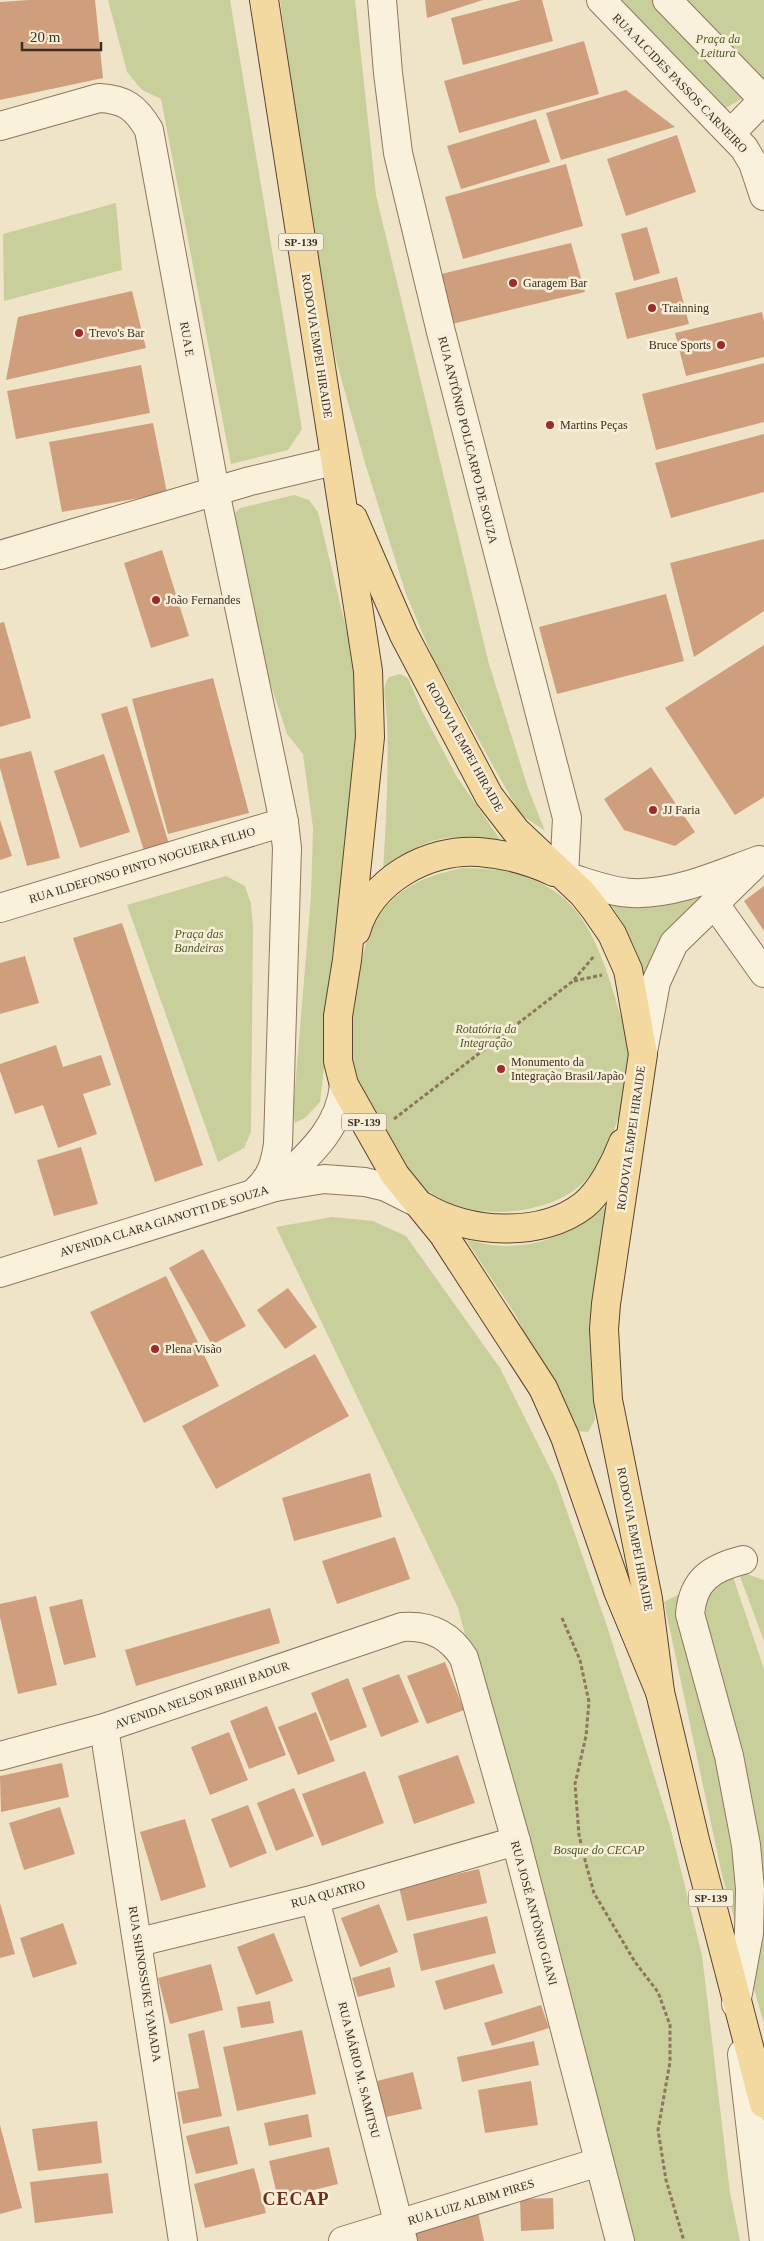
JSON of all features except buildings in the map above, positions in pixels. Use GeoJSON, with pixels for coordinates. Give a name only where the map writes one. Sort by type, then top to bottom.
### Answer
{"type":"FeatureCollection","features":[{"type":"Feature","properties":{"kind":"main road","name":"RODOVIA EMPEI HIRAIDE"},"geometry":{"type":"LineString","coordinates":[[264,0],[368,671],[370,737],[348,960],[338,1016],[336,1041],[338,1061],[344,1085],[371,1137],[416,1202],[443,1234],[543,1388],[555,1411],[618,1591],[660,1692]]}},
{"type":"Feature","properties":{"kind":"main road","name":"RODOVIA EMPEI HIRAIDE"},"geometry":{"type":"LineString","coordinates":[[336,473],[404,635],[489,796],[516,831],[564,876],[594,908],[612,934],[628,970],[643,1054],[606,1304],[605,1361],[612,1424],[648,1599],[660,1692],[764,2104]]}},
{"type":"Feature","properties":{"kind":"main road"},"geometry":{"type":"LineString","coordinates":[[348,960],[358,924],[369,902],[399,874],[417,864],[451,854],[479,852],[528,862],[564,876]]}},
{"type":"Feature","properties":{"kind":"main road"},"geometry":{"type":"LineString","coordinates":[[416,1202],[440,1217],[481,1227],[503,1229],[524,1226],[570,1214],[586,1203],[611,1169],[630,1126],[637,1099]]}},
{"type":"Feature","properties":{"kind":"street","name":"RUA ANTÔNIO POLICARPO DE SOUZA"},"geometry":{"type":"LineString","coordinates":[[382,0],[388,74],[398,153],[441,332],[567,818],[564,876]]}},
{"type":"Feature","properties":{"kind":"street","name":"RUA ALCIDES PASSOS CARNEIRO"},"geometry":{"type":"LineString","coordinates":[[601,0],[744,148],[754,163],[764,196]]}},
{"type":"Feature","properties":{"kind":"street"},"geometry":{"type":"LineString","coordinates":[[667,0],[764,99],[731,133]]}},
{"type":"Feature","properties":{"kind":"street","name":"RUA E"},"geometry":{"type":"LineString","coordinates":[[0,126],[99,98],[116,98],[132,107],[142,118],[149,130],[215,491],[284,822],[287,848],[278,1144],[275,1164],[265,1189]]}},
{"type":"Feature","properties":{"kind":"street"},"geometry":{"type":"LineString","coordinates":[[0,555],[250,481],[336,473]]}},
{"type":"Feature","properties":{"kind":"street","name":"RUA ILDEFONSO PINTO NOGUEIRA FILHO"},"geometry":{"type":"LineString","coordinates":[[0,908],[284,822]]}},
{"type":"Feature","properties":{"kind":"street"},"geometry":{"type":"LineString","coordinates":[[564,876],[616,891],[642,893],[695,883],[762,858]]}},
{"type":"Feature","properties":{"kind":"street"},"geometry":{"type":"LineString","coordinates":[[643,1054],[656,982],[664,961],[674,944],[762,858]]}},
{"type":"Feature","properties":{"kind":"street"},"geometry":{"type":"LineString","coordinates":[[714,903],[764,973]]}},
{"type":"Feature","properties":{"kind":"street"},"geometry":{"type":"LineString","coordinates":[[265,1189],[320,1144],[338,1114],[344,1085]]}},
{"type":"Feature","properties":{"kind":"street","name":"AVENIDA CLARA GIANOTTI DE SOUZA"},"geometry":{"type":"LineString","coordinates":[[0,1273],[265,1189],[324,1179],[365,1182],[386,1187],[416,1202]]}},
{"type":"Feature","properties":{"kind":"street"},"geometry":{"type":"LineString","coordinates":[[742,1560],[727,1564],[710,1573],[692,1596],[690,1614],[729,1756],[745,1837],[750,1889],[749,1934],[736,1998],[764,2241]]}},
{"type":"Feature","properties":{"kind":"street","name":"RUA JOSÉ ANTÔNIO GIANI"},"geometry":{"type":"LineString","coordinates":[[402,1627],[415,1626],[441,1634],[452,1642],[464,1658],[516,1841],[620,2241]]}},
{"type":"Feature","properties":{"kind":"street","name":"AVENIDA NELSON BRIHI BADUR"},"geometry":{"type":"LineString","coordinates":[[0,1756],[104,1728],[402,1627]]}},
{"type":"Feature","properties":{"kind":"street","name":"RUA SHINOSSUKE YAMADA"},"geometry":{"type":"LineString","coordinates":[[104,1728],[139,1942],[183,2241]]}},
{"type":"Feature","properties":{"kind":"street","name":"RUA QUATRO"},"geometry":{"type":"LineString","coordinates":[[139,1942],[315,1899],[516,1841]]}},
{"type":"Feature","properties":{"kind":"street","name":"RUA MÁRIO M. SAMITSU"},"geometry":{"type":"LineString","coordinates":[[315,1899],[401,2232]]}},
{"type":"Feature","properties":{"kind":"street","name":"RUA LUIZ ALBIM PIRES"},"geometry":{"type":"LineString","coordinates":[[342,2241],[401,2232],[599,2162]]}},
{"type":"Feature","properties":{"kind":"path"},"geometry":{"type":"LineString","coordinates":[[371,1137],[573,981]]}},
{"type":"Feature","properties":{"kind":"path"},"geometry":{"type":"LineString","coordinates":[[562,1618],[580,1660],[589,1702],[586,1736],[575,1784],[579,1835],[584,1857],[594,1893],[634,1962],[658,1992],[670,2025],[670,2062],[658,2130],[666,2180],[684,2241]]}},
{"type":"Feature","properties":{"kind":"green space"},"geometry":{"type":"Polygon","coordinates":[[[108,0],[230,0],[302,429],[288,450],[231,464],[161,99],[142,90],[127,72],[108,0]]]}},
{"type":"Feature","properties":{"kind":"green space"},"geometry":{"type":"Polygon","coordinates":[[[280,0],[355,0],[376,195],[489,664],[528,788],[545,831],[520,814],[433,658],[406,594],[365,463],[336,360],[307,201],[280,0]]]}},
{"type":"Feature","properties":{"kind":"green space","name":"Praça da Leitura"},"geometry":{"type":"Polygon","coordinates":[[[611,0],[764,0],[764,83],[761,88],[719,112],[611,0]]]}},
{"type":"Feature","properties":{"kind":"green space"},"geometry":{"type":"Polygon","coordinates":[[[116,203],[122,270],[4,301],[3,234],[116,203]]]}},
{"type":"Feature","properties":{"kind":"green space"},"geometry":{"type":"Polygon","coordinates":[[[294,495],[309,500],[318,512],[351,649],[359,700],[337,959],[320,1102],[305,1118],[295,1123],[293,1112],[311,896],[313,828],[303,754],[287,734],[224,542],[233,515],[240,508],[294,495]]]}},
{"type":"Feature","properties":{"kind":"green space"},"geometry":{"type":"Polygon","coordinates":[[[400,674],[408,678],[422,711],[457,777],[504,845],[468,838],[439,839],[412,850],[383,871],[388,758],[385,687],[389,677],[400,674]]]}},
{"type":"Feature","properties":{"kind":"green space","name":"Rotatória da Integração"},"geometry":{"type":"Polygon","coordinates":[[[463,868],[488,869],[524,876],[546,886],[569,903],[580,916],[598,948],[629,1043],[630,1063],[626,1092],[614,1130],[600,1161],[583,1183],[572,1192],[560,1199],[528,1209],[502,1212],[474,1210],[447,1202],[424,1188],[404,1165],[392,1145],[361,1090],[351,1060],[350,1040],[354,1000],[365,948],[378,917],[392,900],[416,883],[434,875],[463,868]]]}},
{"type":"Feature","properties":{"kind":"green space","name":"Praça das Bandeiras"},"geometry":{"type":"Polygon","coordinates":[[[226,876],[245,886],[251,904],[253,927],[251,1132],[244,1148],[218,1162],[127,905],[226,876]]]}},
{"type":"Feature","properties":{"kind":"green space"},"geometry":{"type":"Polygon","coordinates":[[[730,876],[646,1004],[623,923],[607,899],[730,876]]]}},
{"type":"Feature","properties":{"kind":"green space"},"geometry":{"type":"Polygon","coordinates":[[[606,1206],[596,1273],[591,1335],[595,1420],[588,1432],[576,1431],[515,1314],[466,1240],[499,1246],[519,1245],[546,1240],[570,1230],[606,1206]]]}},
{"type":"Feature","properties":{"kind":"green space","name":"Bosque do CECAP"},"geometry":{"type":"Polygon","coordinates":[[[332,1217],[373,1221],[406,1236],[500,1368],[556,1480],[607,1626],[670,1826],[702,1955],[730,2193],[740,2241],[625,2241],[458,1608],[276,1227],[332,1217]]]}},
{"type":"Feature","properties":{"kind":"green space"},"geometry":{"type":"Polygon","coordinates":[[[730,1568],[764,1669],[764,2024],[722,1875],[664,1602],[730,1568]]]}},
{"type":"Feature","properties":{"kind":"green space"},"geometry":{"type":"Polygon","coordinates":[[[738,1571],[764,1580],[764,1641],[738,1571]]]}},
{"type":"Feature","properties":{"kind":"place","name":"Garagem Bar"},"geometry":{"type":"Point","coordinates":[513,283]}},
{"type":"Feature","properties":{"kind":"place","name":"Trainning"},"geometry":{"type":"Point","coordinates":[652,308]}},
{"type":"Feature","properties":{"kind":"place","name":"Trevo's Bar"},"geometry":{"type":"Point","coordinates":[79,333]}},
{"type":"Feature","properties":{"kind":"place","name":"Bruce Sports"},"geometry":{"type":"Point","coordinates":[721,345]}},
{"type":"Feature","properties":{"kind":"place","name":"Martins Peças"},"geometry":{"type":"Point","coordinates":[550,425]}},
{"type":"Feature","properties":{"kind":"place","name":"João Fernandes"},"geometry":{"type":"Point","coordinates":[156,600]}},
{"type":"Feature","properties":{"kind":"place","name":"JJ Faria"},"geometry":{"type":"Point","coordinates":[653,810]}},
{"type":"Feature","properties":{"kind":"place","name":"Monumento da Integração Brasil/Japão"},"geometry":{"type":"Point","coordinates":[501,1069]}},
{"type":"Feature","properties":{"kind":"place","name":"Plena Visão"},"geometry":{"type":"Point","coordinates":[155,1349]}},
{"type":"Feature","properties":{"kind":"district","name":"CECAP"},"geometry":{"type":"Point","coordinates":[296,2199]}}]}
